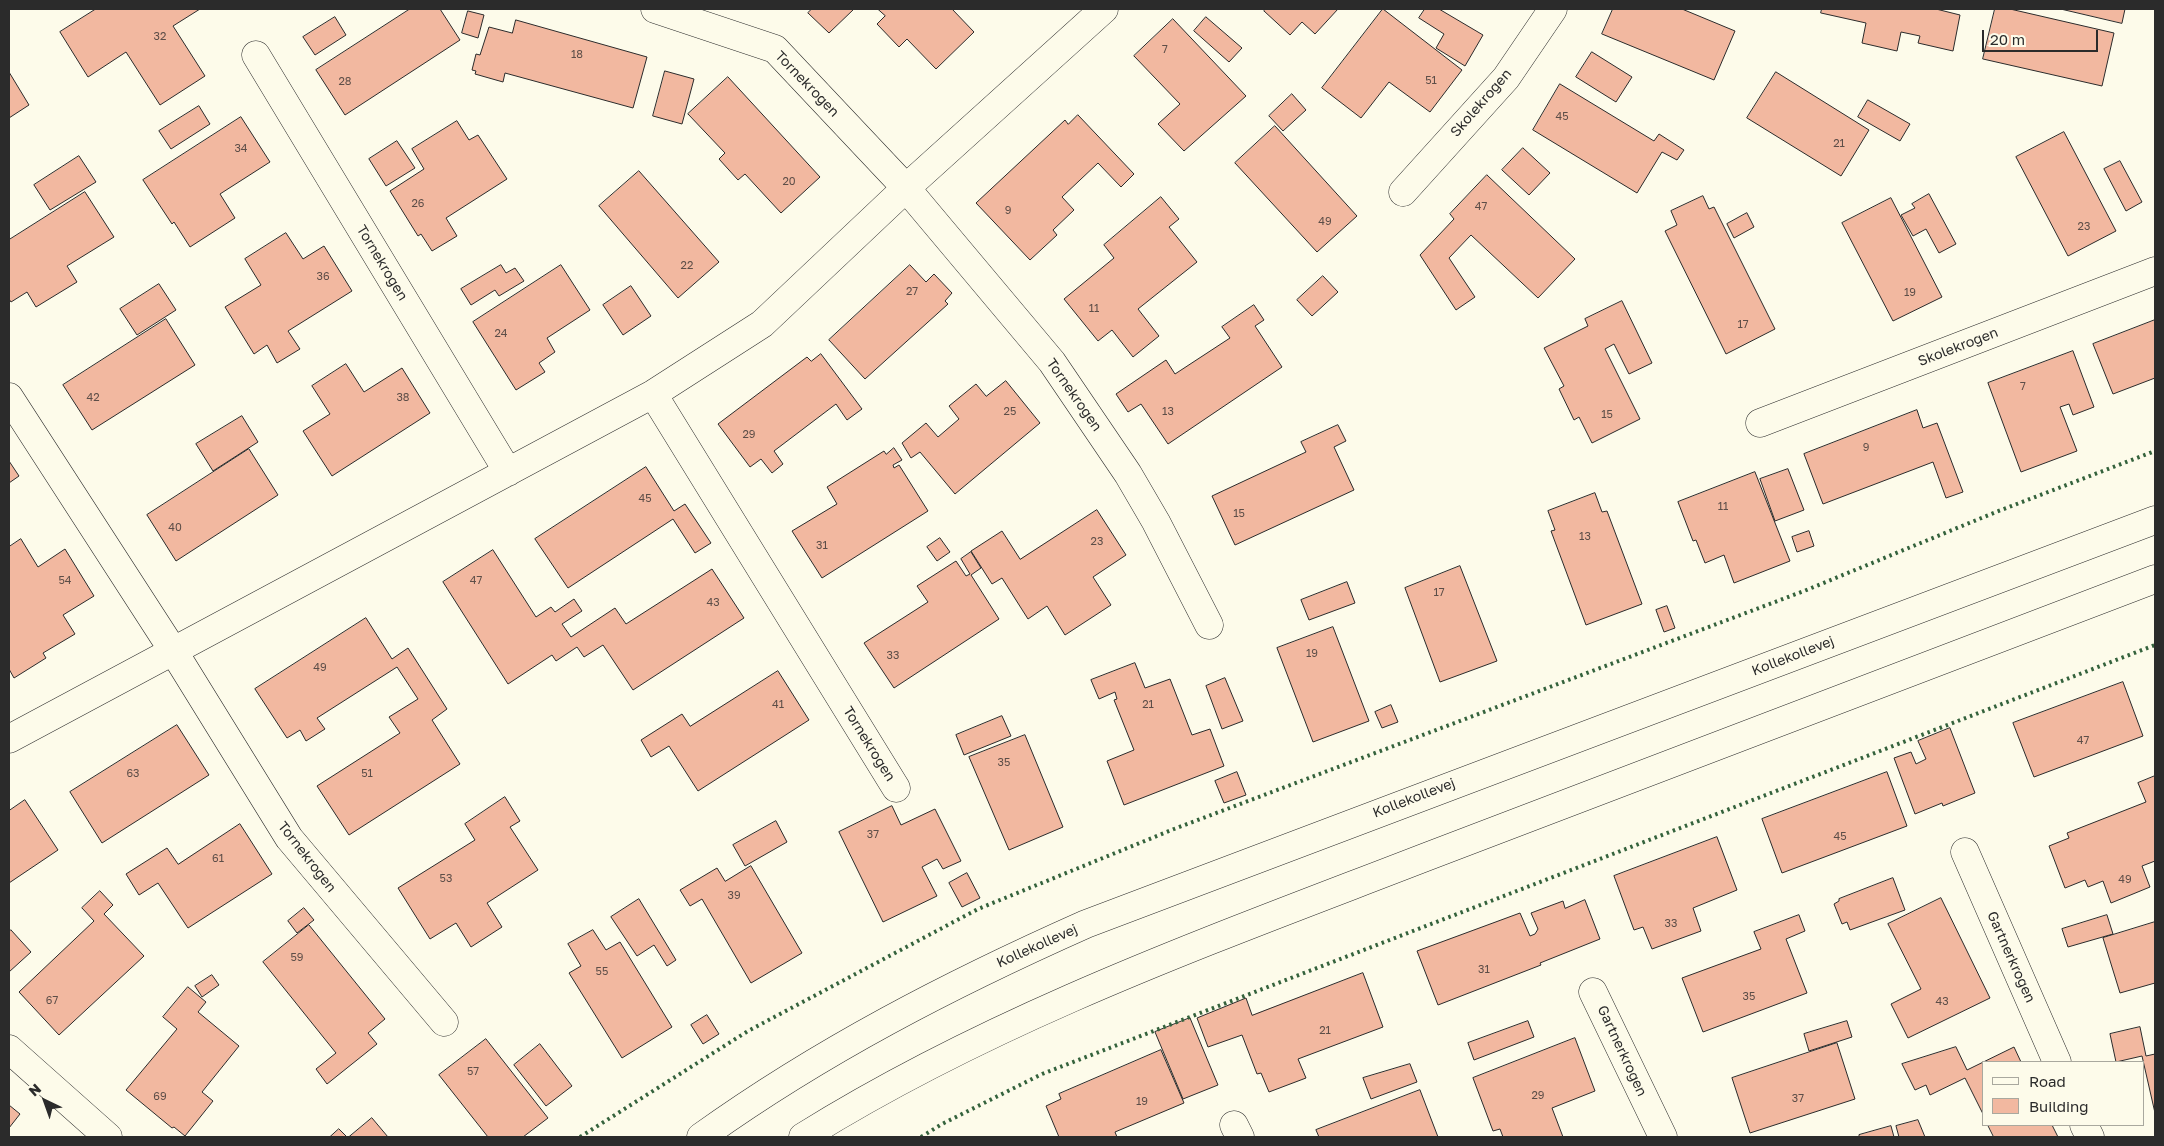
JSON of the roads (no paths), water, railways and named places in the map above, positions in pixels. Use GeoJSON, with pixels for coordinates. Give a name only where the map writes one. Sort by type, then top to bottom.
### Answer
{"type":"FeatureCollection","features":[{"type":"Feature","properties":{"kind":"street","name":"Tornekrogen"},"geometry":{"type":"LineString","coordinates":[[655,9],[775,49],[906,188],[1052,362],[1128,474],[1156,522],[1209,625]]}},
{"type":"Feature","properties":{"kind":"street"},"geometry":{"type":"LineString","coordinates":[[9,739],[652,394],[762,324],[906,188],[1104,9]]}},
{"type":"Feature","properties":{"kind":"street","name":"Skolekrogen"},"geometry":{"type":"LineString","coordinates":[[1402,192],[1506,78],[1553,9]]}},
{"type":"Feature","properties":{"kind":"street","name":"Tornekrogen"},"geometry":{"type":"LineString","coordinates":[[256,54],[508,472]]}},
{"type":"Feature","properties":{"kind":"street","name":"Skolekrogen"},"geometry":{"type":"LineString","coordinates":[[1760,423],[2155,271]]}},
{"type":"Feature","properties":{"kind":"street","name":"Tornekrogen"},"geometry":{"type":"LineString","coordinates":[[652,394],[896,788]]}},
{"type":"Feature","properties":{"kind":"street","name":"Tornekrogen"},"geometry":{"type":"LineString","coordinates":[[9,397],[174,652],[289,838],[444,1022]]}},
{"type":"Feature","properties":{"kind":"street","name":"Kollekollevej"},"geometry":{"type":"LineString","coordinates":[[701,1137],[828,1053],[989,967],[1086,924],[2155,520]]}},
{"type":"Feature","properties":{"kind":"street"},"geometry":{"type":"LineString","coordinates":[[803,1137],[934,1062],[1096,986],[1346,888],[2155,579]]}},
{"type":"Feature","properties":{"kind":"street","name":"Gartnerkrogen"},"geometry":{"type":"LineString","coordinates":[[1965,852],[2057,1061]]}},
{"type":"Feature","properties":{"kind":"street","name":"Gartnerkrogen"},"geometry":{"type":"LineString","coordinates":[[1593,992],[1663,1137]]}},
{"type":"Feature","properties":{"kind":"street"},"geometry":{"type":"LineString","coordinates":[[9,1049],[108,1137]]}}]}
